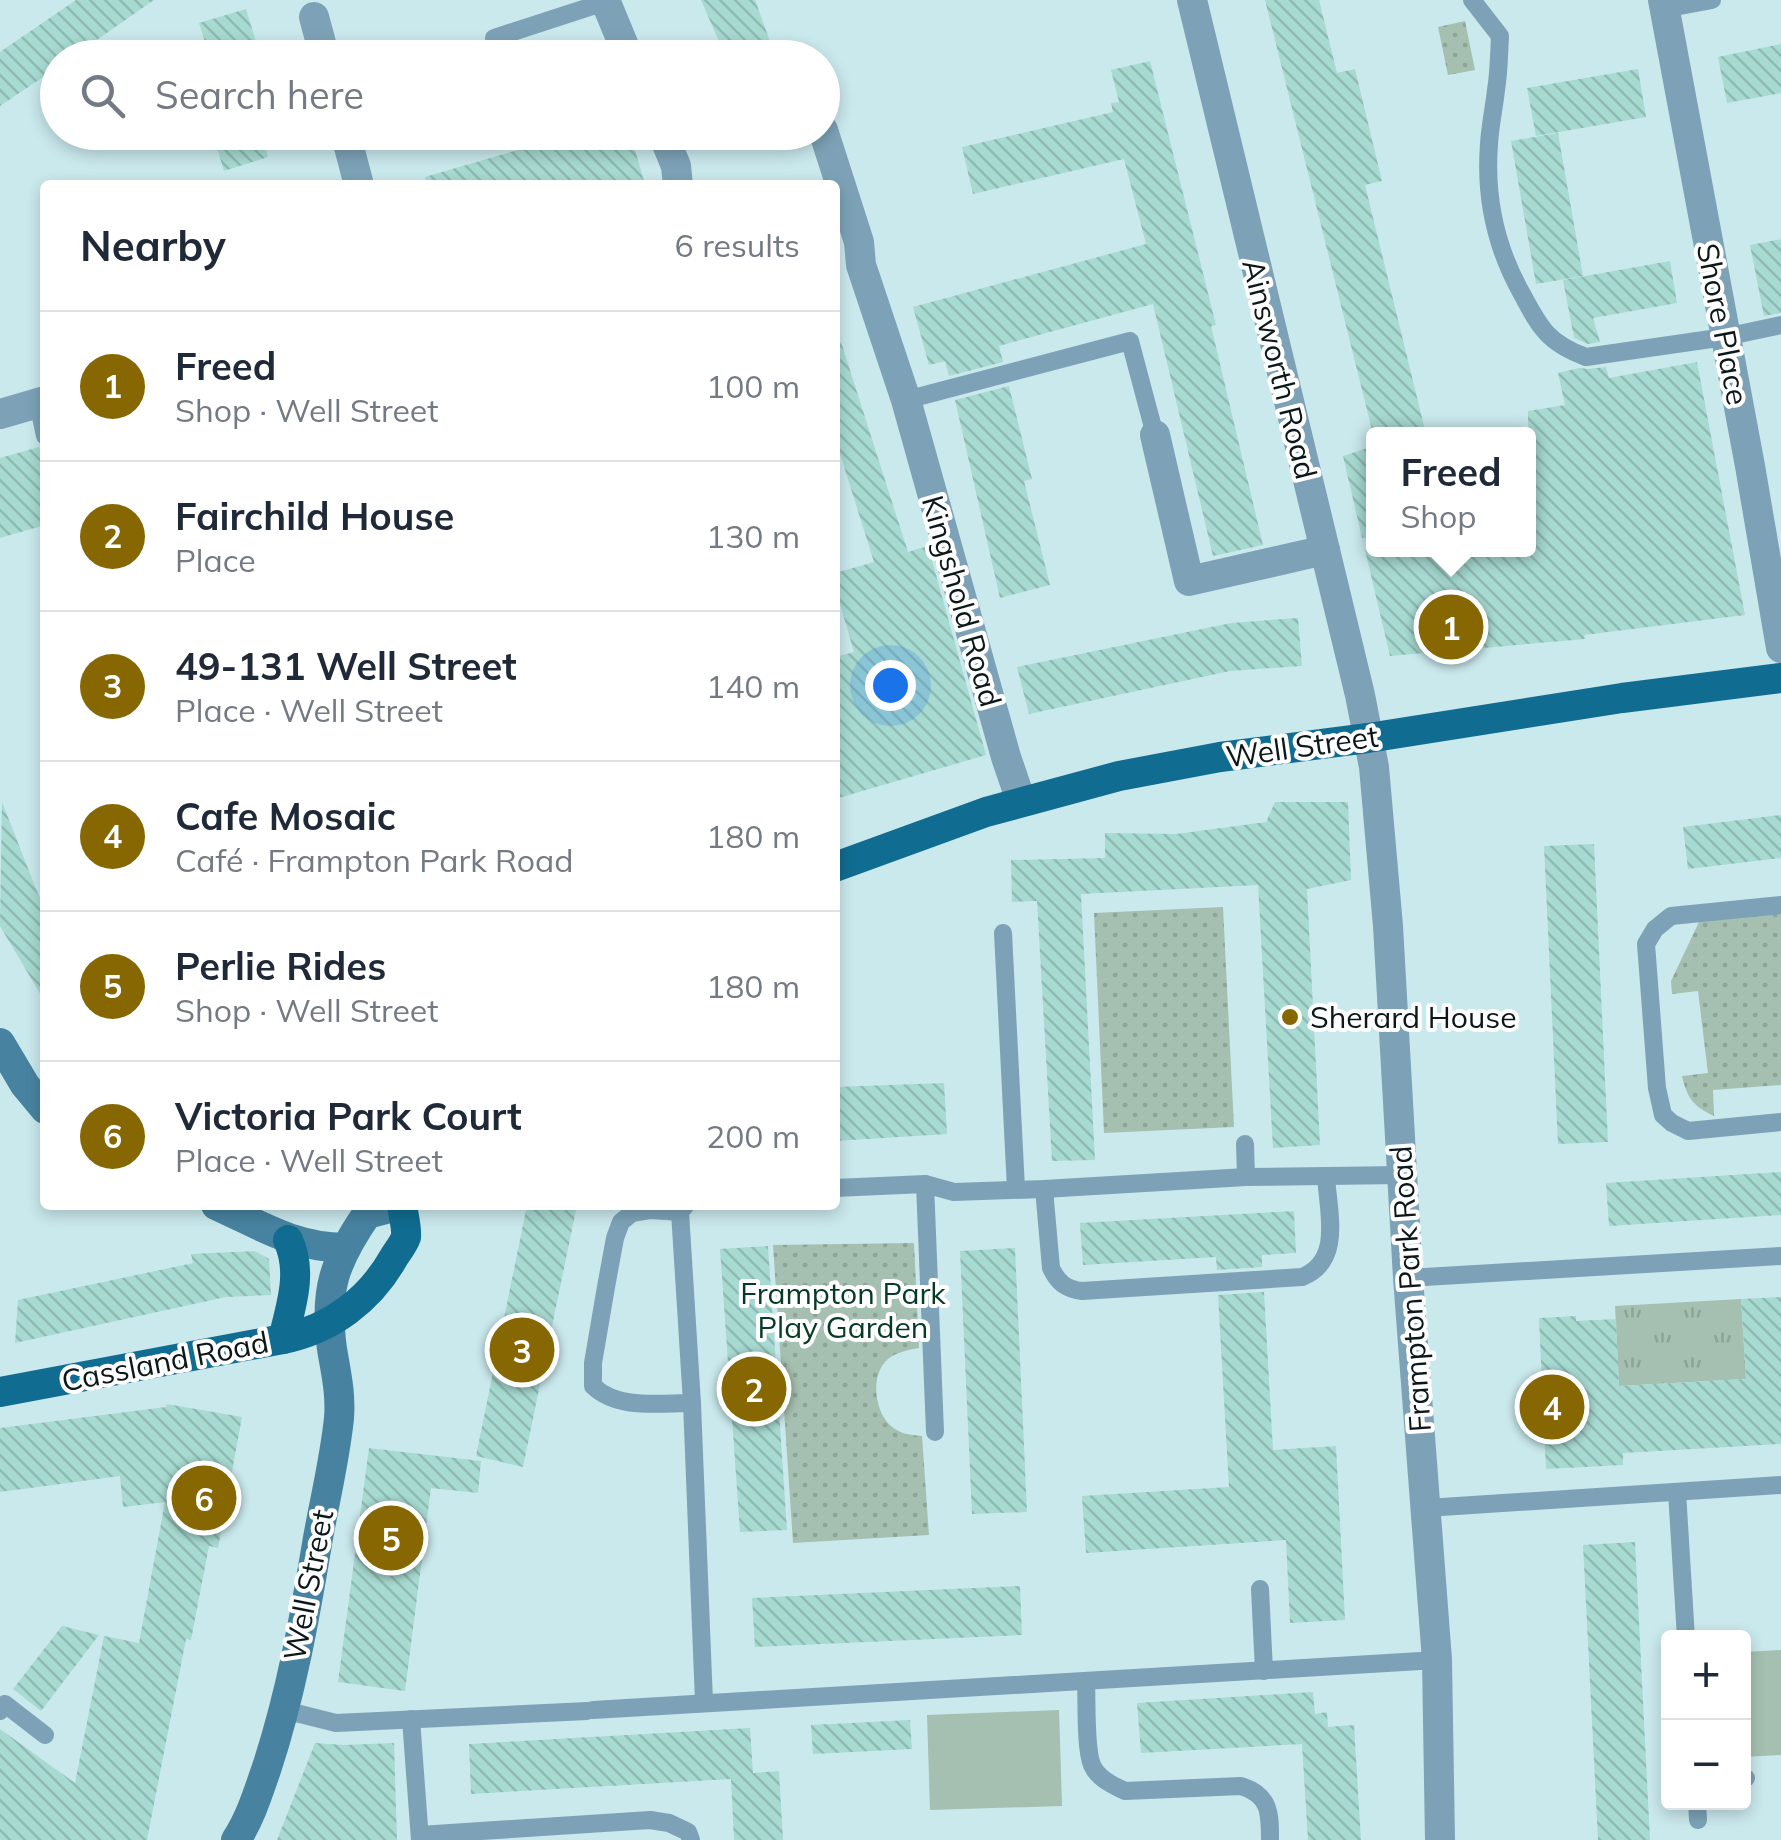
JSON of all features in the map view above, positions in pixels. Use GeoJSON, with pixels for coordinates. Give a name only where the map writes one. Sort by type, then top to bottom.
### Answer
{"type":"FeatureCollection","features":[{"type":"Feature","properties":{"kind":"main road","name":"Well Street"},"geometry":{"type":"LineString","coordinates":[[840,864],[1021,800],[1119,776],[1203,760],[1781,678]]}},
{"type":"Feature","properties":{"kind":"main road","name":"Well Street"},"geometry":{"type":"LineString","coordinates":[[329,1323],[374,1288],[390,1265],[406,1238],[403,1210]]}},
{"type":"Feature","properties":{"kind":"main road"},"geometry":{"type":"LineString","coordinates":[[282,1339],[296,1279],[296,1262],[288,1240]]}},
{"type":"Feature","properties":{"kind":"main road","name":"Cassland Road"},"geometry":{"type":"LineString","coordinates":[[0,1392],[302,1335],[329,1323]]}},
{"type":"Feature","properties":{"kind":"street","name":"Ainsworth Road"},"geometry":{"type":"LineString","coordinates":[[1192,0],[1368,738]]}},
{"type":"Feature","properties":{"kind":"street"},"geometry":{"type":"LineString","coordinates":[[605,1],[621,40]]}},
{"type":"Feature","properties":{"kind":"street","name":"Shore Place"},"geometry":{"type":"LineString","coordinates":[[1664,4],[1781,648]]}},
{"type":"Feature","properties":{"kind":"street"},"geometry":{"type":"LineString","coordinates":[[314,17],[320,40]]}},
{"type":"Feature","properties":{"kind":"street"},"geometry":{"type":"LineString","coordinates":[[350,150],[358,180]]}},
{"type":"Feature","properties":{"kind":"street"},"geometry":{"type":"LineString","coordinates":[[669,150],[679,180]]}},
{"type":"Feature","properties":{"kind":"street","name":"Kingshold Road"},"geometry":{"type":"LineString","coordinates":[[829,150],[839,180]]}},
{"type":"Feature","properties":{"kind":"street","name":"Kingshold Road"},"geometry":{"type":"LineString","coordinates":[[840,184],[1021,800]]}},
{"type":"Feature","properties":{"kind":"street"},"geometry":{"type":"LineString","coordinates":[[0,414],[40,402]]}},
{"type":"Feature","properties":{"kind":"street"},"geometry":{"type":"LineString","coordinates":[[1155,434],[1189,581],[1324,550]]}},
{"type":"Feature","properties":{"kind":"street","name":"Frampton Park Road"},"geometry":{"type":"LineString","coordinates":[[1368,738],[1379,813],[1388,926],[1408,1278],[1437,1660],[1440,1840]]}},
{"type":"Feature","properties":{"kind":"street"},"geometry":{"type":"LineString","coordinates":[[0,1043],[40,1103]]}},
{"type":"Feature","properties":{"kind":"street"},"geometry":{"type":"LineString","coordinates":[[226,1210],[288,1240],[345,1248]]}},
{"type":"Feature","properties":{"kind":"street","name":"Well Street"},"geometry":{"type":"LineString","coordinates":[[236,1840],[261,1787],[284,1710],[312,1574],[338,1422],[339,1387],[329,1299],[345,1248],[367,1214],[383,1210]]}},
{"type":"Feature","properties":{"kind":"lane"},"geometry":{"type":"LineString","coordinates":[[1472,0],[1500,36],[1488,145],[1490,196],[1501,253],[1550,339],[1586,357],[1725,337],[1781,324]]}},
{"type":"Feature","properties":{"kind":"lane"},"geometry":{"type":"LineString","coordinates":[[1664,4],[1712,0]]}},
{"type":"Feature","properties":{"kind":"lane"},"geometry":{"type":"LineString","coordinates":[[494,40],[605,1]]}},
{"type":"Feature","properties":{"kind":"lane"},"geometry":{"type":"LineString","coordinates":[[906,400],[1130,340],[1155,434]]}},
{"type":"Feature","properties":{"kind":"lane"},"geometry":{"type":"LineString","coordinates":[[1781,905],[1671,916],[1655,928],[1646,944],[1657,1088],[1664,1115],[1688,1131],[1781,1122]]}},
{"type":"Feature","properties":{"kind":"lane"},"geometry":{"type":"LineString","coordinates":[[1003,932],[1016,1189]]}},
{"type":"Feature","properties":{"kind":"lane"},"geometry":{"type":"LineString","coordinates":[[1245,1144],[1246,1177]]}},
{"type":"Feature","properties":{"kind":"lane"},"geometry":{"type":"LineString","coordinates":[[840,1188],[924,1184],[954,1192],[1246,1177],[1402,1175]]}},
{"type":"Feature","properties":{"kind":"lane"},"geometry":{"type":"LineString","coordinates":[[1044,1189],[1051,1268],[1068,1289],[1082,1291],[1302,1277],[1315,1272],[1325,1260],[1330,1241],[1326,1176]]}},
{"type":"Feature","properties":{"kind":"lane"},"geometry":{"type":"LineString","coordinates":[[924,1184],[935,1432]]}},
{"type":"Feature","properties":{"kind":"lane"},"geometry":{"type":"LineString","coordinates":[[650,1210],[632,1213],[621,1222],[615,1238],[593,1363],[593,1386],[618,1402],[692,1404]]}},
{"type":"Feature","properties":{"kind":"lane"},"geometry":{"type":"LineString","coordinates":[[683,1210],[704,1702]]}},
{"type":"Feature","properties":{"kind":"lane"},"geometry":{"type":"LineString","coordinates":[[1408,1278],[1781,1256]]}},
{"type":"Feature","properties":{"kind":"lane"},"geometry":{"type":"LineString","coordinates":[[1426,1508],[1781,1485]]}},
{"type":"Feature","properties":{"kind":"lane"},"geometry":{"type":"LineString","coordinates":[[1677,1492],[1686,1630]]}},
{"type":"Feature","properties":{"kind":"lane"},"geometry":{"type":"LineString","coordinates":[[1260,1589],[1264,1670]]}},
{"type":"Feature","properties":{"kind":"lane"},"geometry":{"type":"LineString","coordinates":[[284,1710],[336,1723],[1437,1660]]}},
{"type":"Feature","properties":{"kind":"lane"},"geometry":{"type":"LineString","coordinates":[[1086,1681],[1092,1764],[1100,1776],[1125,1791],[1241,1786],[1256,1791],[1267,1806],[1270,1840]]}},
{"type":"Feature","properties":{"kind":"lane"},"geometry":{"type":"LineString","coordinates":[[0,1711],[5,1704],[45,1736]]}},
{"type":"Feature","properties":{"kind":"lane"},"geometry":{"type":"LineString","coordinates":[[411,1719],[420,1838],[650,1820],[688,1832],[691,1840]]}},
{"type":"Feature","properties":{"kind":"green space"},"geometry":{"type":"Polygon","coordinates":[[[1465,21],[1475,70],[1448,75],[1438,27],[1465,21]]]}},
{"type":"Feature","properties":{"kind":"green space"},"geometry":{"type":"Polygon","coordinates":[[[1223,907],[1234,1127],[1104,1133],[1094,913],[1223,907]]]}},
{"type":"Feature","properties":{"kind":"green space"},"geometry":{"type":"Polygon","coordinates":[[[1781,912],[1781,1085],[1713,1090],[1714,1116],[1692,1101],[1682,1076],[1708,1073],[1698,991],[1672,994],[1671,981],[1699,922],[1781,912]]]}},
{"type":"Feature","properties":{"kind":"green space","name":"Frampton Park Play Garden"},"geometry":{"type":"Polygon","coordinates":[[[914,1243],[919,1348],[888,1359],[878,1374],[876,1392],[881,1411],[891,1426],[922,1436],[929,1535],[793,1543],[773,1245],[914,1243]]]}},
{"type":"Feature","properties":{"kind":"green space"},"geometry":{"type":"Polygon","coordinates":[[[1741,1299],[1746,1379],[1619,1386],[1615,1306],[1741,1299]]]}},
{"type":"Feature","properties":{"kind":"green space"},"geometry":{"type":"Polygon","coordinates":[[[1781,1650],[1781,1755],[1751,1757],[1751,1652],[1781,1650]]]}},
{"type":"Feature","properties":{"kind":"green space"},"geometry":{"type":"Polygon","coordinates":[[[1059,1710],[1062,1806],[930,1810],[927,1715],[1059,1710]]]}},
{"type":"Feature","properties":{"kind":"building"},"geometry":{"type":"Polygon","coordinates":[[[76,0],[154,0],[97,40],[40,40],[40,79],[0,106],[0,52],[76,0]]]}},
{"type":"Feature","properties":{"kind":"building"},"geometry":{"type":"Polygon","coordinates":[[[701,0],[755,0],[769,40],[718,40],[701,0]]]}},
{"type":"Feature","properties":{"kind":"building"},"geometry":{"type":"Polygon","coordinates":[[[1265,0],[1319,0],[1337,73],[1355,69],[1382,181],[1365,185],[1424,427],[1371,427],[1265,0]]]}},
{"type":"Feature","properties":{"kind":"building"},"geometry":{"type":"Polygon","coordinates":[[[246,9],[255,40],[204,40],[199,23],[246,9]]]}},
{"type":"Feature","properties":{"kind":"building"},"geometry":{"type":"Polygon","coordinates":[[[1781,44],[1781,93],[1727,103],[1718,57],[1781,44]]]}},
{"type":"Feature","properties":{"kind":"building"},"geometry":{"type":"Polygon","coordinates":[[[1150,61],[1216,325],[1211,326],[1263,545],[1213,556],[1153,304],[999,346],[1003,362],[949,376],[945,361],[929,365],[913,307],[1146,244],[1124,159],[973,194],[962,147],[1113,112],[1111,103],[1119,102],[1111,70],[1150,61]]]}},
{"type":"Feature","properties":{"kind":"building"},"geometry":{"type":"Polygon","coordinates":[[[1638,69],[1646,117],[1536,136],[1527,88],[1638,69]]]}},
{"type":"Feature","properties":{"kind":"building"},"geometry":{"type":"Polygon","coordinates":[[[1558,133],[1583,276],[1536,284],[1511,141],[1558,133]]]}},
{"type":"Feature","properties":{"kind":"building"},"geometry":{"type":"Polygon","coordinates":[[[218,150],[266,150],[268,157],[224,171],[218,150]]]}},
{"type":"Feature","properties":{"kind":"building"},"geometry":{"type":"Polygon","coordinates":[[[517,150],[635,150],[644,180],[425,180],[517,150]]]}},
{"type":"Feature","properties":{"kind":"building"},"geometry":{"type":"Polygon","coordinates":[[[1781,239],[1781,313],[1764,316],[1750,245],[1781,239]]]}},
{"type":"Feature","properties":{"kind":"building"},"geometry":{"type":"Polygon","coordinates":[[[1670,261],[1677,303],[1593,318],[1600,342],[1588,344],[1574,338],[1563,280],[1670,261]]]}},
{"type":"Feature","properties":{"kind":"building"},"geometry":{"type":"Polygon","coordinates":[[[840,342],[908,552],[928,546],[986,755],[840,798],[840,656],[854,652],[840,604],[840,572],[874,562],[840,454],[840,342]]]}},
{"type":"Feature","properties":{"kind":"building"},"geometry":{"type":"Polygon","coordinates":[[[1697,362],[1745,615],[1584,635],[1585,639],[1390,656],[1367,557],[1536,557],[1536,427],[1528,427],[1528,411],[1565,405],[1558,373],[1606,367],[1609,378],[1697,362]]]}},
{"type":"Feature","properties":{"kind":"building"},"geometry":{"type":"Polygon","coordinates":[[[1009,386],[1032,479],[1024,481],[1050,585],[1000,598],[955,400],[1009,386]]]}},
{"type":"Feature","properties":{"kind":"building"},"geometry":{"type":"Polygon","coordinates":[[[40,449],[40,526],[0,538],[0,458],[40,449]]]}},
{"type":"Feature","properties":{"kind":"building"},"geometry":{"type":"Polygon","coordinates":[[[1366,449],[1366,537],[1362,538],[1343,456],[1366,449]]]}},
{"type":"Feature","properties":{"kind":"building"},"geometry":{"type":"Polygon","coordinates":[[[1298,618],[1302,666],[1230,671],[1029,714],[1017,667],[1231,623],[1298,618]]]}},
{"type":"Feature","properties":{"kind":"building"},"geometry":{"type":"Polygon","coordinates":[[[2,802],[40,897],[40,994],[0,926],[2,802]]]}},
{"type":"Feature","properties":{"kind":"building"},"geometry":{"type":"Polygon","coordinates":[[[1275,802],[1348,802],[1351,880],[1307,889],[1320,1145],[1273,1148],[1258,885],[1081,894],[1095,1160],[1052,1161],[1037,901],[1012,902],[1011,860],[1105,858],[1105,833],[1176,834],[1266,822],[1275,802]]]}},
{"type":"Feature","properties":{"kind":"building"},"geometry":{"type":"Polygon","coordinates":[[[1781,815],[1781,858],[1688,869],[1683,827],[1781,815]]]}},
{"type":"Feature","properties":{"kind":"building"},"geometry":{"type":"Polygon","coordinates":[[[1594,844],[1608,1142],[1558,1144],[1544,846],[1594,844]]]}},
{"type":"Feature","properties":{"kind":"building"},"geometry":{"type":"Polygon","coordinates":[[[944,1083],[947,1134],[840,1141],[840,1087],[944,1083]]]}},
{"type":"Feature","properties":{"kind":"building"},"geometry":{"type":"Polygon","coordinates":[[[1781,1172],[1781,1215],[1609,1226],[1606,1183],[1781,1172]]]}},
{"type":"Feature","properties":{"kind":"building"},"geometry":{"type":"Polygon","coordinates":[[[526,1210],[576,1210],[523,1467],[476,1456],[526,1210]]]}},
{"type":"Feature","properties":{"kind":"building"},"geometry":{"type":"Polygon","coordinates":[[[1294,1211],[1296,1253],[1262,1255],[1262,1267],[1217,1270],[1216,1257],[1083,1265],[1080,1223],[1294,1211]]]}},
{"type":"Feature","properties":{"kind":"building"},"geometry":{"type":"Polygon","coordinates":[[[768,1246],[787,1530],[740,1532],[720,1249],[768,1246]]]}},
{"type":"Feature","properties":{"kind":"building"},"geometry":{"type":"Polygon","coordinates":[[[1015,1248],[1027,1512],[972,1514],[960,1251],[1015,1248]]]}},
{"type":"Feature","properties":{"kind":"building"},"geometry":{"type":"Polygon","coordinates":[[[255,1251],[269,1259],[271,1295],[226,1297],[15,1343],[18,1300],[193,1263],[191,1254],[255,1251]]]}},
{"type":"Feature","properties":{"kind":"building"},"geometry":{"type":"Polygon","coordinates":[[[1264,1292],[1273,1450],[1336,1446],[1345,1620],[1290,1623],[1286,1540],[1086,1553],[1082,1496],[1229,1487],[1218,1295],[1264,1292]]]}},
{"type":"Feature","properties":{"kind":"building"},"geometry":{"type":"Polygon","coordinates":[[[1781,1297],[1781,1444],[1623,1453],[1623,1465],[1546,1469],[1539,1318],[1616,1319],[1619,1386],[1746,1379],[1741,1299],[1781,1297]]]}},
{"type":"Feature","properties":{"kind":"building"},"geometry":{"type":"Polygon","coordinates":[[[167,1404],[242,1417],[218,1548],[209,1546],[191,1640],[186,1639],[147,1840],[0,1840],[0,1729],[75,1783],[104,1636],[139,1643],[165,1502],[123,1507],[120,1476],[0,1492],[0,1428],[167,1404]]]}},
{"type":"Feature","properties":{"kind":"building"},"geometry":{"type":"Polygon","coordinates":[[[369,1448],[481,1461],[478,1493],[431,1488],[405,1691],[338,1682],[369,1448]]]}},
{"type":"Feature","properties":{"kind":"building"},"geometry":{"type":"Polygon","coordinates":[[[1635,1542],[1650,1840],[1598,1840],[1583,1545],[1635,1542]]]}},
{"type":"Feature","properties":{"kind":"building"},"geometry":{"type":"Polygon","coordinates":[[[1020,1586],[1022,1635],[755,1647],[752,1598],[1020,1586]]]}},
{"type":"Feature","properties":{"kind":"building"},"geometry":{"type":"Polygon","coordinates":[[[62,1626],[99,1635],[41,1711],[13,1689],[62,1626]]]}},
{"type":"Feature","properties":{"kind":"building"},"geometry":{"type":"Polygon","coordinates":[[[1313,1692],[1315,1714],[1327,1712],[1328,1727],[1354,1725],[1361,1840],[1308,1840],[1302,1744],[1141,1753],[1137,1703],[1313,1692]]]}},
{"type":"Feature","properties":{"kind":"building"},"geometry":{"type":"Polygon","coordinates":[[[910,1720],[912,1749],[813,1754],[811,1725],[910,1720]]]}},
{"type":"Feature","properties":{"kind":"building"},"geometry":{"type":"Polygon","coordinates":[[[750,1728],[753,1773],[779,1771],[783,1840],[734,1840],[731,1779],[471,1794],[469,1744],[750,1728]]]}},
{"type":"Feature","properties":{"kind":"building"},"geometry":{"type":"Polygon","coordinates":[[[315,1743],[394,1743],[397,1840],[277,1840],[315,1743]]]}},
{"type":"Feature","properties":{"kind":"place","name":"Freed"},"geometry":{"type":"Point","coordinates":[1451,627]}},
{"type":"Feature","properties":{"kind":"place","name":"Sherard House"},"geometry":{"type":"Point","coordinates":[1290,1017]}},
{"type":"Feature","properties":{"kind":"place","name":"49-131 Well Street"},"geometry":{"type":"Point","coordinates":[522,1350]}},
{"type":"Feature","properties":{"kind":"place","name":"Fairchild House"},"geometry":{"type":"Point","coordinates":[754,1389]}},
{"type":"Feature","properties":{"kind":"place","name":"Cafe Mosaic"},"geometry":{"type":"Point","coordinates":[1552,1407]}},
{"type":"Feature","properties":{"kind":"place","name":"Victoria Park Court"},"geometry":{"type":"Point","coordinates":[204,1498]}},
{"type":"Feature","properties":{"kind":"place","name":"Perlie Rides"},"geometry":{"type":"Point","coordinates":[391,1538]}}]}
